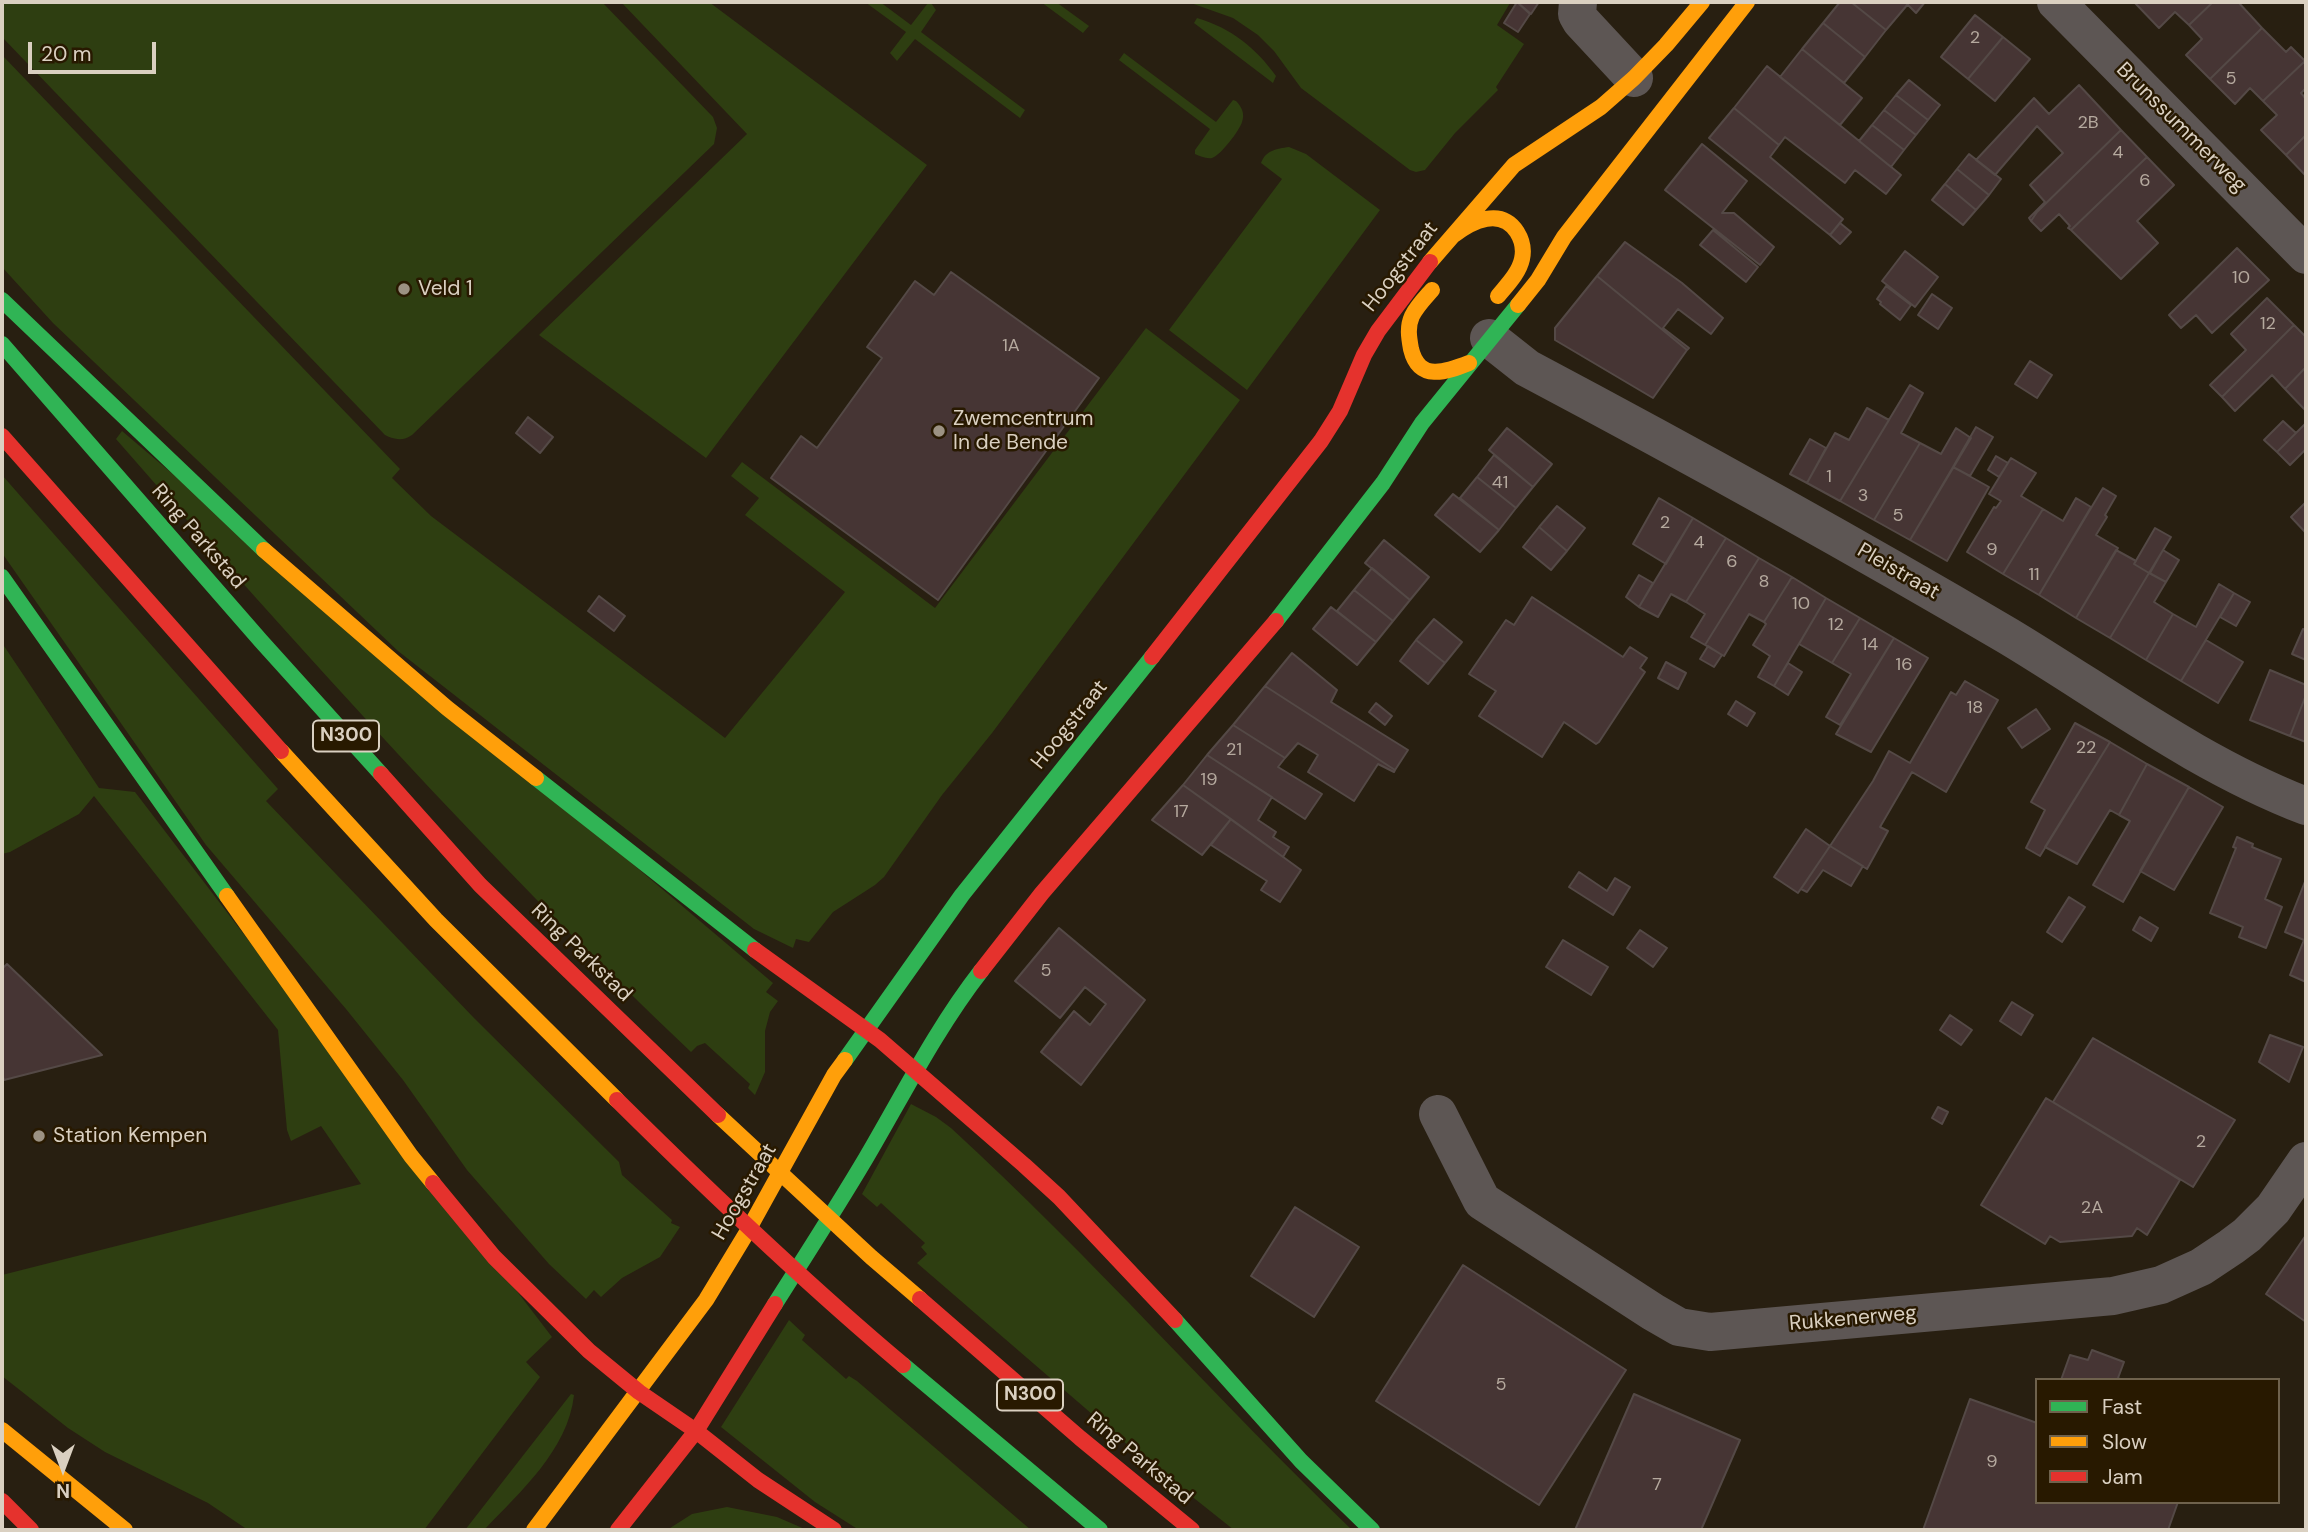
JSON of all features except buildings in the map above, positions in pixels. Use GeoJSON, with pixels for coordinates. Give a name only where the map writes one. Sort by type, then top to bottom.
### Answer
{"type":"FeatureCollection","features":[{"type":"Feature","properties":{"kind":"main road","name":"Hoogstraat"},"geometry":{"type":"LineString","coordinates":[[534,1530],[706,1300],[746,1234],[834,1075],[962,895],[1321,441],[1340,411],[1378,331],[1445,243],[1514,165],[1546,141],[1601,107],[1666,45],[1702,2]]}},
{"type":"Feature","properties":{"kind":"main road"},"geometry":{"type":"LineString","coordinates":[[618,1530],[696,1431],[865,1160],[964,993],[1042,893],[1261,641],[1384,483],[1422,422],[1538,280],[1564,237],[1747,2]]}},
{"type":"Feature","properties":{"kind":"main road"},"geometry":{"type":"LineString","coordinates":[[1492,218],[1510,224],[1519,234],[1523,256],[1519,268],[1494,301],[1479,351],[1451,371],[1439,373],[1428,372],[1418,366],[1410,349],[1409,338],[1412,316],[1440,276],[1445,243],[1467,225],[1492,218]]}},
{"type":"Feature","properties":{"kind":"main road"},"geometry":{"type":"LineString","coordinates":[[2,300],[287,572],[447,708],[725,928],[867,1030],[957,1105],[1059,1197],[1159,1302],[1301,1461],[1372,1530]]}},
{"type":"Feature","properties":{"kind":"main road","name":"Ring Parkstad"},"geometry":{"type":"LineString","coordinates":[[2,344],[261,641],[480,885],[870,1257],[1080,1438],[1192,1530]]}},
{"type":"Feature","properties":{"kind":"main road","name":"N300"},"geometry":{"type":"LineString","coordinates":[[2,436],[210,673],[436,920],[680,1163],[842,1314],[1100,1530]]}},
{"type":"Feature","properties":{"kind":"main road"},"geometry":{"type":"LineString","coordinates":[[2,577],[411,1156],[494,1257],[589,1351],[639,1392],[696,1431],[758,1480],[834,1530]]}},
{"type":"Feature","properties":{"kind":"main road"},"geometry":{"type":"LineString","coordinates":[[2,1430],[125,1530]]}},
{"type":"Feature","properties":{"kind":"main road"},"geometry":{"type":"LineString","coordinates":[[2,1501],[31,1530]]}},
{"type":"Feature","properties":{"kind":"street"},"geometry":{"type":"LineString","coordinates":[[1578,2],[1577,14],[1581,21],[1634,78]]}},
{"type":"Feature","properties":{"kind":"street","name":"Brunssummerweg"},"geometry":{"type":"LineString","coordinates":[[2056,2],[2306,255]]}},
{"type":"Feature","properties":{"kind":"street","name":"Pleistraat"},"geometry":{"type":"LineString","coordinates":[[1479,351],[1527,368],[1676,447],[1894,569],[2211,762],[2306,806]]}},
{"type":"Feature","properties":{"kind":"street","name":"Rukkenerweg"},"geometry":{"type":"LineString","coordinates":[[1438,1114],[1482,1201],[1679,1327],[1710,1332],[2113,1296],[2161,1285],[2201,1267],[2247,1235],[2273,1209],[2306,1161]]}},
{"type":"Feature","properties":{"kind":"green space","name":"Veld 1"},"geometry":{"type":"Polygon","coordinates":[[[2,2],[602,2],[713,117],[717,128],[714,144],[412,435],[395,439],[385,435],[2,37],[2,2]]]}},
{"type":"Feature","properties":{"kind":"green space"},"geometry":{"type":"Polygon","coordinates":[[[621,2],[709,2],[927,165],[706,458],[539,335],[747,134],[621,2]]]}},
{"type":"Feature","properties":{"kind":"green space"},"geometry":{"type":"Polygon","coordinates":[[[865,2],[880,2],[911,25],[928,3],[931,3],[936,10],[921,32],[1025,110],[1020,118],[915,39],[897,61],[890,53],[906,32],[865,2]]]}},
{"type":"Feature","properties":{"kind":"green space"},"geometry":{"type":"Polygon","coordinates":[[[1041,2],[1056,2],[1089,26],[1083,33],[1041,2]]]}},
{"type":"Feature","properties":{"kind":"green space"},"geometry":{"type":"Polygon","coordinates":[[[1188,2],[1509,2],[1497,25],[1524,44],[1496,87],[1498,90],[1455,133],[1425,170],[1416,172],[1301,88],[1274,51],[1258,35],[1233,18],[1188,2]]]}},
{"type":"Feature","properties":{"kind":"green space"},"geometry":{"type":"Polygon","coordinates":[[[1197,18],[1221,27],[1242,40],[1276,76],[1273,83],[1194,23],[1197,18]]]}},
{"type":"Feature","properties":{"kind":"green space"},"geometry":{"type":"Polygon","coordinates":[[[1124,53],[1216,122],[1233,100],[1236,101],[1242,111],[1242,122],[1220,153],[1212,158],[1195,154],[1210,129],[1119,60],[1124,53]]]}},
{"type":"Feature","properties":{"kind":"green space"},"geometry":{"type":"Polygon","coordinates":[[[2,55],[400,469],[392,478],[431,516],[725,738],[845,592],[745,515],[759,498],[731,476],[742,462],[935,608],[1146,328],[1240,400],[992,733],[942,795],[884,877],[833,912],[809,942],[796,939],[793,948],[754,929],[398,651],[53,323],[2,267],[2,55]]]}},
{"type":"Feature","properties":{"kind":"green space"},"geometry":{"type":"Polygon","coordinates":[[[1289,147],[1306,154],[1380,210],[1247,390],[1169,330],[1282,179],[1261,163],[1263,159],[1272,151],[1289,147]]]}},
{"type":"Feature","properties":{"kind":"green space"},"geometry":{"type":"Polygon","coordinates":[[[122,431],[773,983],[766,992],[778,1001],[770,1012],[765,1031],[765,1072],[755,1095],[748,1088],[750,1084],[705,1043],[691,1052],[468,829],[325,675],[116,439],[122,431]]]}},
{"type":"Feature","properties":{"kind":"green space"},"geometry":{"type":"Polygon","coordinates":[[[2,475],[278,789],[266,801],[474,1018],[619,1162],[622,1175],[672,1220],[671,1223],[680,1227],[660,1257],[622,1278],[601,1297],[594,1290],[586,1299],[549,1264],[467,1170],[403,1080],[346,1009],[206,845],[2,553],[2,475]]]}},
{"type":"Feature","properties":{"kind":"green space"},"geometry":{"type":"Polygon","coordinates":[[[2,643],[99,788],[135,792],[552,1337],[526,1362],[540,1377],[424,1530],[248,1530],[208,1503],[105,1452],[68,1428],[2,1376],[2,1275],[361,1184],[321,1126],[291,1141],[287,1130],[278,1030],[94,796],[79,814],[2,854],[2,643]]]}},
{"type":"Feature","properties":{"kind":"green space"},"geometry":{"type":"Polygon","coordinates":[[[911,1104],[951,1128],[1054,1226],[1352,1530],[1234,1530],[1136,1452],[917,1263],[927,1254],[921,1247],[925,1243],[881,1203],[877,1207],[862,1194],[911,1104]]]}},
{"type":"Feature","properties":{"kind":"green space"},"geometry":{"type":"Polygon","coordinates":[[[789,1320],[805,1335],[802,1340],[846,1379],[849,1376],[857,1381],[1031,1530],[859,1530],[815,1502],[721,1427],[789,1320]]]}},
{"type":"Feature","properties":{"kind":"green space"},"geometry":{"type":"Polygon","coordinates":[[[571,1394],[574,1395],[570,1415],[552,1452],[540,1469],[484,1530],[465,1530],[571,1394]]]}},
{"type":"Feature","properties":{"kind":"green space"},"geometry":{"type":"Polygon","coordinates":[[[727,1507],[777,1517],[807,1530],[667,1530],[692,1514],[727,1507]]]}},
{"type":"Feature","properties":{"kind":"traffic: fast"},"geometry":{"type":"LineString","coordinates":[[2,300],[264,550]]}},
{"type":"Feature","properties":{"kind":"traffic: fast"},"geometry":{"type":"LineString","coordinates":[[1276,621],[1383,483],[1422,423],[1518,305]]}},
{"type":"Feature","properties":{"kind":"traffic: fast"},"geometry":{"type":"LineString","coordinates":[[2,344],[381,774]]}},
{"type":"Feature","properties":{"kind":"traffic: fast"},"geometry":{"type":"LineString","coordinates":[[2,577],[227,896]]}},
{"type":"Feature","properties":{"kind":"traffic: fast"},"geometry":{"type":"LineString","coordinates":[[845,1060],[962,895],[1152,657]]}},
{"type":"Feature","properties":{"kind":"traffic: fast"},"geometry":{"type":"LineString","coordinates":[[536,778],[755,950]]}},
{"type":"Feature","properties":{"kind":"traffic: fast"},"geometry":{"type":"LineString","coordinates":[[775,1304],[855,1176],[935,1039],[981,971]]}},
{"type":"Feature","properties":{"kind":"traffic: fast"},"geometry":{"type":"LineString","coordinates":[[1175,1320],[1301,1461],[1372,1530]]}},
{"type":"Feature","properties":{"kind":"traffic: fast"},"geometry":{"type":"LineString","coordinates":[[903,1365],[1100,1530]]}},
{"type":"Feature","properties":{"kind":"traffic: slow"},"geometry":{"type":"LineString","coordinates":[[1430,262],[1514,165],[1601,107],[1666,45],[1702,2]]}},
{"type":"Feature","properties":{"kind":"traffic: slow"},"geometry":{"type":"LineString","coordinates":[[1518,305],[1538,280],[1564,237],[1747,2]]}},
{"type":"Feature","properties":{"kind":"traffic: slow"},"geometry":{"type":"LineString","coordinates":[[1454,235],[1478,221],[1495,218],[1510,224],[1517,232],[1523,256],[1512,279],[1498,296]]}},
{"type":"Feature","properties":{"kind":"traffic: slow"},"geometry":{"type":"LineString","coordinates":[[1432,290],[1410,320],[1409,337],[1415,359],[1420,366],[1434,372],[1469,363]]}},
{"type":"Feature","properties":{"kind":"traffic: slow"},"geometry":{"type":"LineString","coordinates":[[264,550],[447,708],[536,778]]}},
{"type":"Feature","properties":{"kind":"traffic: slow"},"geometry":{"type":"LineString","coordinates":[[281,751],[436,920],[617,1100]]}},
{"type":"Feature","properties":{"kind":"traffic: slow"},"geometry":{"type":"LineString","coordinates":[[227,896],[411,1156],[433,1183]]}},
{"type":"Feature","properties":{"kind":"traffic: slow"},"geometry":{"type":"LineString","coordinates":[[534,1530],[706,1300],[845,1060]]}},
{"type":"Feature","properties":{"kind":"traffic: slow"},"geometry":{"type":"LineString","coordinates":[[718,1115],[920,1299]]}},
{"type":"Feature","properties":{"kind":"traffic: slow"},"geometry":{"type":"LineString","coordinates":[[2,1430],[125,1530]]}},
{"type":"Feature","properties":{"kind":"traffic: jam"},"geometry":{"type":"LineString","coordinates":[[1152,657],[1321,441],[1340,411],[1364,355],[1378,331],[1430,262]]}},
{"type":"Feature","properties":{"kind":"traffic: jam"},"geometry":{"type":"LineString","coordinates":[[2,436],[281,751]]}},
{"type":"Feature","properties":{"kind":"traffic: jam"},"geometry":{"type":"LineString","coordinates":[[981,971],[1042,893],[1276,621]]}},
{"type":"Feature","properties":{"kind":"traffic: jam"},"geometry":{"type":"LineString","coordinates":[[381,774],[480,885],[718,1115]]}},
{"type":"Feature","properties":{"kind":"traffic: jam"},"geometry":{"type":"LineString","coordinates":[[755,950],[880,1040],[1024,1165],[1059,1197],[1175,1320]]}},
{"type":"Feature","properties":{"kind":"traffic: jam"},"geometry":{"type":"LineString","coordinates":[[617,1100],[757,1235],[903,1365]]}},
{"type":"Feature","properties":{"kind":"traffic: jam"},"geometry":{"type":"LineString","coordinates":[[433,1183],[494,1257],[589,1351],[639,1392],[696,1431],[758,1480],[834,1530]]}},
{"type":"Feature","properties":{"kind":"traffic: jam"},"geometry":{"type":"LineString","coordinates":[[920,1299],[1080,1438],[1192,1530]]}},
{"type":"Feature","properties":{"kind":"traffic: jam"},"geometry":{"type":"LineString","coordinates":[[618,1530],[696,1431],[775,1304]]}},
{"type":"Feature","properties":{"kind":"traffic: jam"},"geometry":{"type":"LineString","coordinates":[[2,1501],[31,1530]]}},
{"type":"Feature","properties":{"kind":"place","name":"Veld 1"},"geometry":{"type":"Point","coordinates":[404,289]}},
{"type":"Feature","properties":{"kind":"place","name":"Zwemcentrum In de Bende"},"geometry":{"type":"Point","coordinates":[939,431]}},
{"type":"Feature","properties":{"kind":"place","name":"Station Kempen"},"geometry":{"type":"Point","coordinates":[39,1136]}}]}
